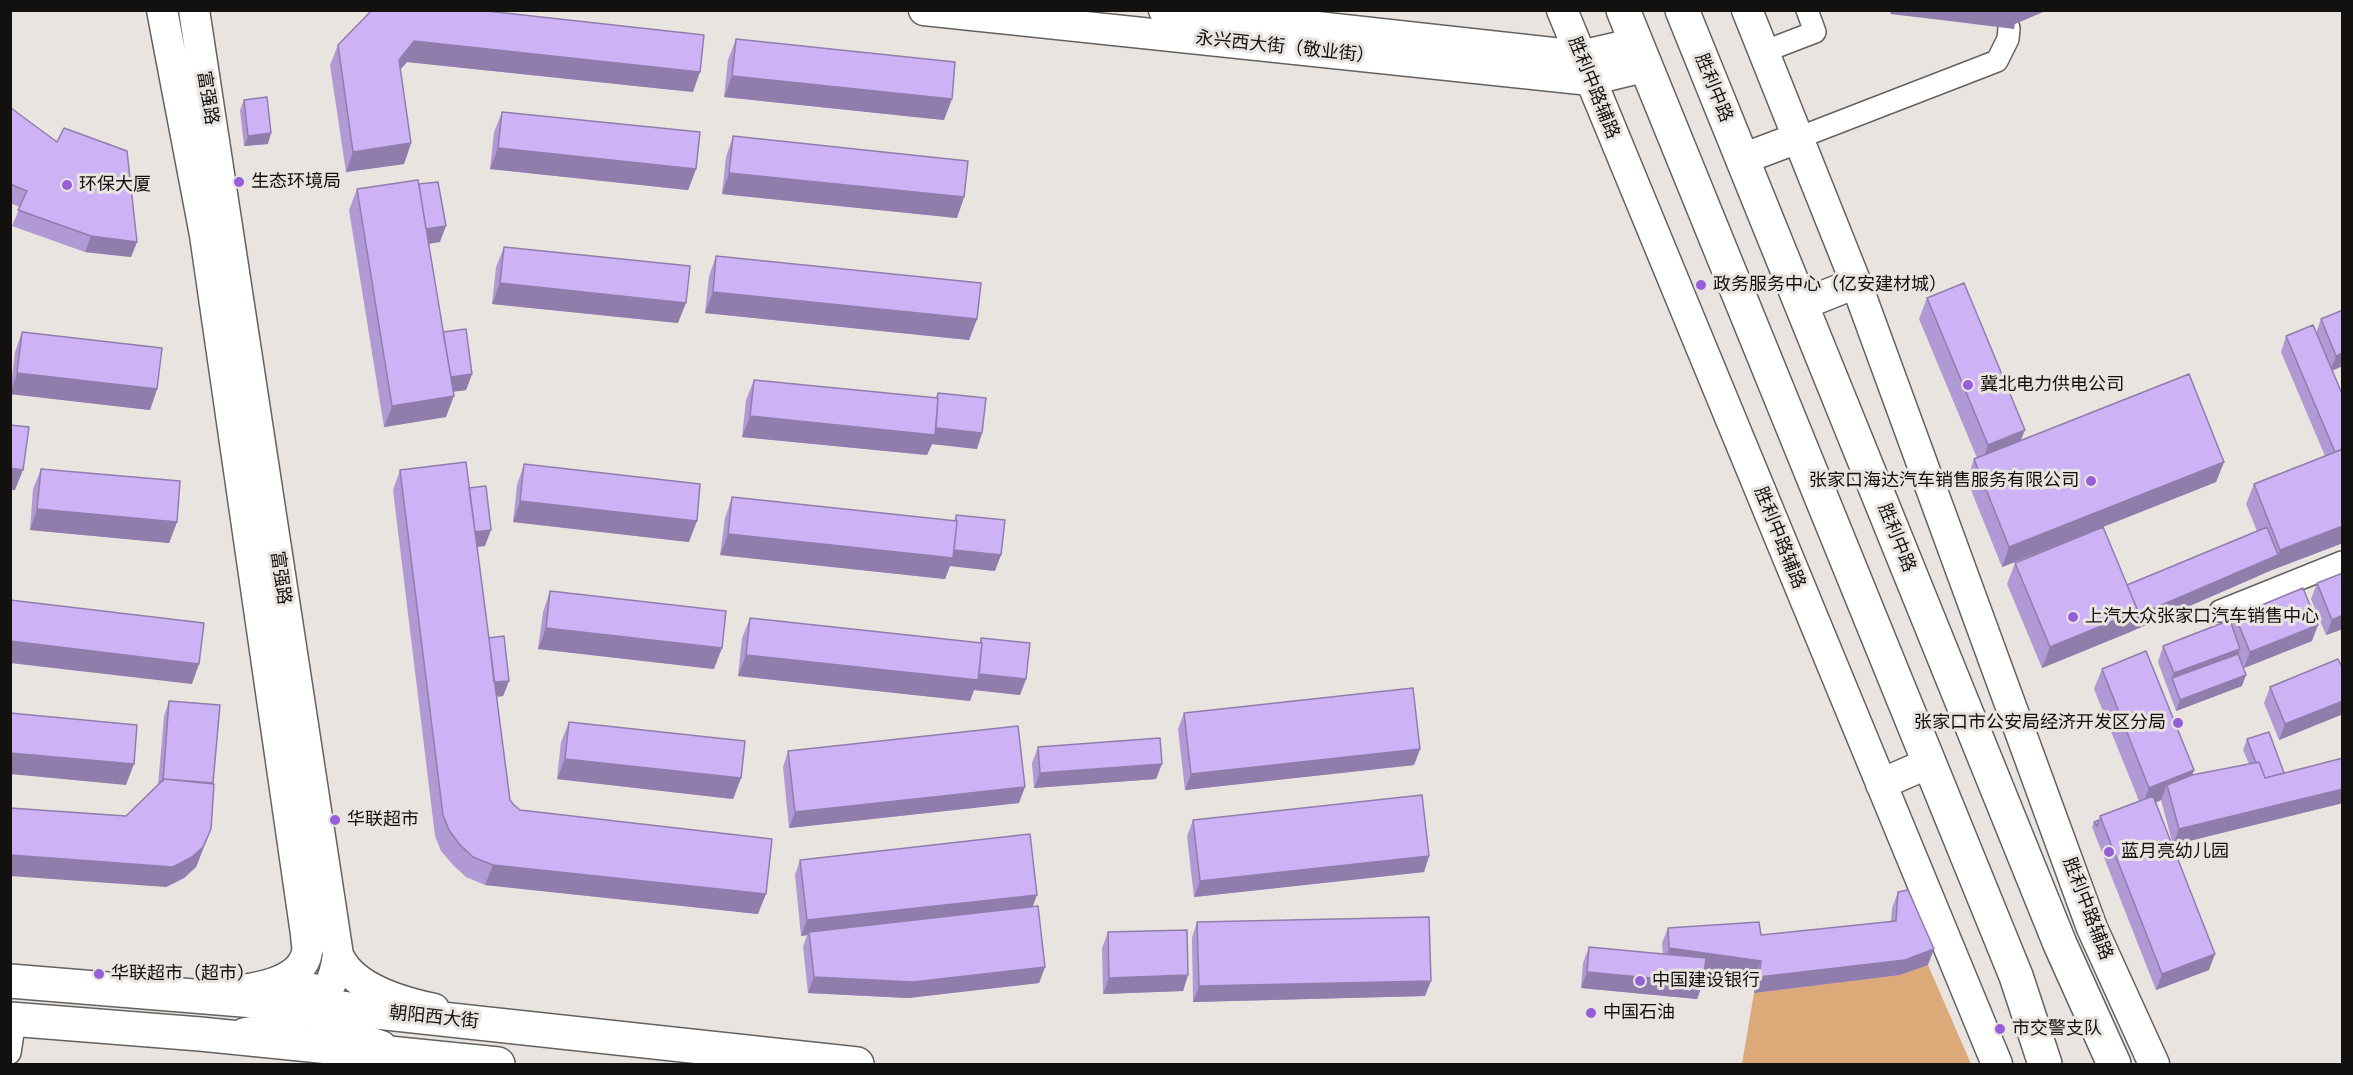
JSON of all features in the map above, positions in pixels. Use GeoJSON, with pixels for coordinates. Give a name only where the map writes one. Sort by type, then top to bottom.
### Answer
{"type":"FeatureCollection","features":[{"type":"Feature","properties":{"kind":"main road","name":"富强路"},"geometry":{"type":"LineString","coordinates":[[162,10],[205,235],[258,591],[307,954],[317,1005]]}},
{"type":"Feature","properties":{"kind":"main road","name":"富强路"},"geometry":{"type":"LineString","coordinates":[[194,10],[338,955]]}},
{"type":"Feature","properties":{"kind":"main road","name":"永兴西大街（敬业街）"},"geometry":{"type":"LineString","coordinates":[[924,10],[1585,68],[1640,55]]}},
{"type":"Feature","properties":{"kind":"main road","name":"永兴西大街（敬业街）"},"geometry":{"type":"LineString","coordinates":[[1164,10],[1585,68]]}},
{"type":"Feature","properties":{"kind":"main road","name":"胜利中路辅路"},"geometry":{"type":"LineString","coordinates":[[1562,10],[1997,1065]]}},
{"type":"Feature","properties":{"kind":"main road"},"geometry":{"type":"LineString","coordinates":[[1623,10],[2016,976],[2045,1065]]}},
{"type":"Feature","properties":{"kind":"main road","name":"胜利中路"},"geometry":{"type":"LineString","coordinates":[[1682,10],[2060,944],[2113,1063]]}},
{"type":"Feature","properties":{"kind":"main road","name":"胜利中路辅路"},"geometry":{"type":"LineString","coordinates":[[1747,10],[1856,283],[2092,928],[2154,1065]]}},
{"type":"Feature","properties":{"kind":"main road"},"geometry":{"type":"LineString","coordinates":[[1742,159],[1798,138]]}},
{"type":"Feature","properties":{"kind":"main road"},"geometry":{"type":"LineString","coordinates":[[1801,305],[1856,283]]}},
{"type":"Feature","properties":{"kind":"main road"},"geometry":{"type":"LineString","coordinates":[[1881,784],[1929,763],[2020,729]]}},
{"type":"Feature","properties":{"kind":"main road"},"geometry":{"type":"LineString","coordinates":[[2060,944],[2092,928]]}},
{"type":"Feature","properties":{"kind":"main road"},"geometry":{"type":"LineString","coordinates":[[150,993],[256,989],[280,981],[294,972],[307,954]]}},
{"type":"Feature","properties":{"kind":"main road"},"geometry":{"type":"LineString","coordinates":[[200,1034],[278,1029],[306,1017],[317,1005],[335,975],[338,955]]}},
{"type":"Feature","properties":{"kind":"main road"},"geometry":{"type":"LineString","coordinates":[[338,955],[348,972],[365,984],[410,1004],[510,1026]]}},
{"type":"Feature","properties":{"kind":"main road"},"geometry":{"type":"LineString","coordinates":[[2016,976],[2025,1034],[2024,1065]]}},
{"type":"Feature","properties":{"kind":"main road","name":"朝阳西大街"},"geometry":{"type":"LineString","coordinates":[[10,981],[317,1005],[857,1065]]}},
{"type":"Feature","properties":{"kind":"main road"},"geometry":{"type":"LineString","coordinates":[[317,1005],[320,1015],[349,1035],[408,1055]]}},
{"type":"Feature","properties":{"kind":"main road"},"geometry":{"type":"LineString","coordinates":[[13,1020],[200,1034],[498,1065]]}},
{"type":"Feature","properties":{"kind":"street"},"geometry":{"type":"LineString","coordinates":[[1763,51],[1815,32],[1807,10]]}},
{"type":"Feature","properties":{"kind":"street"},"geometry":{"type":"LineString","coordinates":[[1798,138],[1997,61],[2008,39],[2009,28]]}},
{"type":"Feature","properties":{"kind":"street"},"geometry":{"type":"LineString","coordinates":[[2220,611],[2343,562]]}},
{"type":"Feature","properties":{"kind":"street"},"geometry":{"type":"LineString","coordinates":[[10,1053],[13,1020]]}},
{"type":"Feature","properties":{"kind":"shaded area"},"geometry":{"type":"Polygon","coordinates":[[[1928,965],[1971,1064],[1742,1064],[1754,993],[1900,975],[1928,965]]]}},
{"type":"Feature","properties":{"kind":"building"},"geometry":{"type":"Polygon","coordinates":[[[372,10],[478,10],[704,35],[700,72],[414,41],[399,60],[411,143],[353,152],[338,45],[372,10]]]}},
{"type":"Feature","properties":{"kind":"building"},"geometry":{"type":"Polygon","coordinates":[[[2000,10],[2020,10],[2020,13],[2000,10]]]}},
{"type":"Feature","properties":{"kind":"building"},"geometry":{"type":"Polygon","coordinates":[[[736,39],[955,62],[952,99],[732,76],[736,39]]]}},
{"type":"Feature","properties":{"kind":"building"},"geometry":{"type":"Polygon","coordinates":[[[267,97],[271,133],[248,136],[244,100],[267,97]]]}},
{"type":"Feature","properties":{"kind":"building","name":"环保大厦"},"geometry":{"type":"Polygon","coordinates":[[[10,107],[57,142],[64,128],[127,151],[137,242],[91,236],[18,210],[27,191],[10,184],[10,107]]]}},
{"type":"Feature","properties":{"kind":"building"},"geometry":{"type":"Polygon","coordinates":[[[502,112],[700,132],[696,169],[498,148],[502,112]]]}},
{"type":"Feature","properties":{"kind":"building"},"geometry":{"type":"Polygon","coordinates":[[[733,136],[968,161],[964,197],[729,173],[733,136]]]}},
{"type":"Feature","properties":{"kind":"building"},"geometry":{"type":"Polygon","coordinates":[[[418,180],[454,396],[392,406],[357,189],[418,180]]]}},
{"type":"Feature","properties":{"kind":"building"},"geometry":{"type":"Polygon","coordinates":[[[438,182],[446,226],[426,229],[419,184],[438,182]]]}},
{"type":"Feature","properties":{"kind":"building"},"geometry":{"type":"Polygon","coordinates":[[[504,247],[690,266],[686,303],[500,283],[504,247]]]}},
{"type":"Feature","properties":{"kind":"building"},"geometry":{"type":"Polygon","coordinates":[[[716,256],[981,283],[977,319],[713,292],[716,256]]]}},
{"type":"Feature","properties":{"kind":"building"},"geometry":{"type":"Polygon","coordinates":[[[1964,283],[2025,430],[1988,445],[1927,298],[1964,283]]]}},
{"type":"Feature","properties":{"kind":"building"},"geometry":{"type":"Polygon","coordinates":[[[2343,310],[2343,353],[2336,356],[2321,319],[2343,310]]]}},
{"type":"Feature","properties":{"kind":"building"},"geometry":{"type":"Polygon","coordinates":[[[2313,325],[2343,396],[2343,449],[2335,452],[2286,336],[2313,325]]]}},
{"type":"Feature","properties":{"kind":"building"},"geometry":{"type":"Polygon","coordinates":[[[466,329],[472,374],[451,377],[443,332],[466,329]]]}},
{"type":"Feature","properties":{"kind":"building"},"geometry":{"type":"Polygon","coordinates":[[[22,332],[162,348],[157,389],[17,373],[22,332]]]}},
{"type":"Feature","properties":{"kind":"building","name":"张家口海达汽车销售服务有限公司"},"geometry":{"type":"Polygon","coordinates":[[[2189,374],[2224,462],[2009,547],[1974,459],[2189,374]]]}},
{"type":"Feature","properties":{"kind":"building"},"geometry":{"type":"Polygon","coordinates":[[[754,380],[938,398],[935,435],[750,416],[754,380]]]}},
{"type":"Feature","properties":{"kind":"building"},"geometry":{"type":"Polygon","coordinates":[[[938,393],[986,398],[982,433],[936,428],[938,393]]]}},
{"type":"Feature","properties":{"kind":"building"},"geometry":{"type":"Polygon","coordinates":[[[10,425],[29,427],[23,470],[10,468],[10,425]]]}},
{"type":"Feature","properties":{"kind":"building"},"geometry":{"type":"Polygon","coordinates":[[[2343,449],[2343,526],[2280,550],[2254,484],[2343,449]]]}},
{"type":"Feature","properties":{"kind":"building"},"geometry":{"type":"Polygon","coordinates":[[[466,462],[510,800],[520,810],[772,839],[766,894],[493,865],[473,857],[449,830],[443,815],[400,470],[466,462]]]}},
{"type":"Feature","properties":{"kind":"building"},"geometry":{"type":"Polygon","coordinates":[[[524,464],[700,484],[697,521],[520,501],[524,464]]]}},
{"type":"Feature","properties":{"kind":"building"},"geometry":{"type":"Polygon","coordinates":[[[41,469],[180,481],[177,522],[37,509],[41,469]]]}},
{"type":"Feature","properties":{"kind":"building"},"geometry":{"type":"Polygon","coordinates":[[[486,486],[491,530],[475,532],[469,488],[486,486]]]}},
{"type":"Feature","properties":{"kind":"building"},"geometry":{"type":"Polygon","coordinates":[[[732,497],[957,521],[953,558],[728,534],[732,497]]]}},
{"type":"Feature","properties":{"kind":"building"},"geometry":{"type":"Polygon","coordinates":[[[956,515],[1005,520],[1001,555],[954,550],[956,515]]]}},
{"type":"Feature","properties":{"kind":"building","name":"上汽大众张家口汽车销售中心"},"geometry":{"type":"Polygon","coordinates":[[[2103,527],[2138,611],[2050,647],[2015,563],[2103,527]]]}},
{"type":"Feature","properties":{"kind":"building"},"geometry":{"type":"Polygon","coordinates":[[[2267,527],[2278,555],[2136,616],[2138,611],[2127,585],[2267,527]]]}},
{"type":"Feature","properties":{"kind":"building"},"geometry":{"type":"Polygon","coordinates":[[[2343,573],[2343,615],[2332,620],[2317,583],[2343,573]]]}},
{"type":"Feature","properties":{"kind":"building"},"geometry":{"type":"Polygon","coordinates":[[[2303,588],[2318,625],[2250,652],[2235,616],[2303,588]]]}},
{"type":"Feature","properties":{"kind":"building"},"geometry":{"type":"Polygon","coordinates":[[[550,591],[726,611],[722,648],[546,628],[550,591]]]}},
{"type":"Feature","properties":{"kind":"building"},"geometry":{"type":"Polygon","coordinates":[[[10,600],[204,623],[199,664],[10,641],[10,600]]]}},
{"type":"Feature","properties":{"kind":"building"},"geometry":{"type":"Polygon","coordinates":[[[750,618],[982,643],[978,680],[746,655],[750,618]]]}},
{"type":"Feature","properties":{"kind":"building"},"geometry":{"type":"Polygon","coordinates":[[[2230,620],[2240,649],[2174,673],[2163,646],[2230,620]]]}},
{"type":"Feature","properties":{"kind":"building"},"geometry":{"type":"Polygon","coordinates":[[[504,636],[509,681],[494,682],[489,638],[504,636]]]}},
{"type":"Feature","properties":{"kind":"building"},"geometry":{"type":"Polygon","coordinates":[[[981,638],[1030,643],[1026,679],[979,674],[981,638]]]}},
{"type":"Feature","properties":{"kind":"building"},"geometry":{"type":"Polygon","coordinates":[[[2146,651],[2194,770],[2149,788],[2102,669],[2146,651]]]}},
{"type":"Feature","properties":{"kind":"building"},"geometry":{"type":"Polygon","coordinates":[[[2238,654],[2246,675],[2180,700],[2172,678],[2238,654]]]}},
{"type":"Feature","properties":{"kind":"building"},"geometry":{"type":"Polygon","coordinates":[[[2338,659],[2343,669],[2343,701],[2285,724],[2270,687],[2338,659]]]}},
{"type":"Feature","properties":{"kind":"building"},"geometry":{"type":"Polygon","coordinates":[[[1413,688],[1420,749],[1191,774],[1184,713],[1413,688]]]}},
{"type":"Feature","properties":{"kind":"building"},"geometry":{"type":"Polygon","coordinates":[[[169,701],[220,705],[213,783],[164,779],[163,781],[169,701]]]}},
{"type":"Feature","properties":{"kind":"building"},"geometry":{"type":"Polygon","coordinates":[[[10,713],[137,725],[134,764],[10,753],[10,713]]]}},
{"type":"Feature","properties":{"kind":"building"},"geometry":{"type":"Polygon","coordinates":[[[569,722],[745,741],[741,778],[565,759],[569,722]]]}},
{"type":"Feature","properties":{"kind":"building"},"geometry":{"type":"Polygon","coordinates":[[[1018,726],[1025,787],[795,812],[788,751],[1018,726]]]}},
{"type":"Feature","properties":{"kind":"building"},"geometry":{"type":"Polygon","coordinates":[[[2269,732],[2284,773],[2265,778],[2259,762],[2256,763],[2247,739],[2269,732]]]}},
{"type":"Feature","properties":{"kind":"building"},"geometry":{"type":"Polygon","coordinates":[[[1160,738],[1162,764],[1040,773],[1038,747],[1160,738]]]}},
{"type":"Feature","properties":{"kind":"building"},"geometry":{"type":"Polygon","coordinates":[[[2343,758],[2343,789],[2179,829],[2167,785],[2192,775],[2259,762],[2265,778],[2343,758]]]}},
{"type":"Feature","properties":{"kind":"building"},"geometry":{"type":"Polygon","coordinates":[[[164,779],[214,784],[211,829],[203,847],[192,857],[173,867],[10,855],[10,808],[126,816],[164,779]]]}},
{"type":"Feature","properties":{"kind":"building"},"geometry":{"type":"Polygon","coordinates":[[[1422,795],[1429,856],[1200,881],[1193,820],[1422,795]]]}},
{"type":"Feature","properties":{"kind":"building"},"geometry":{"type":"Polygon","coordinates":[[[2153,796],[2215,954],[2162,974],[2100,816],[2153,796]]]}},
{"type":"Feature","properties":{"kind":"building"},"geometry":{"type":"Polygon","coordinates":[[[1030,834],[1037,895],[807,920],[800,860],[1030,834]]]}},
{"type":"Feature","properties":{"kind":"building"},"geometry":{"type":"Polygon","coordinates":[[[1908,890],[1934,949],[1905,960],[1759,977],[1761,961],[1669,948],[1668,928],[1759,922],[1761,935],[1896,921],[1898,892],[1908,890]]]}},
{"type":"Feature","properties":{"kind":"building"},"geometry":{"type":"Polygon","coordinates":[[[1038,906],[1045,967],[913,982],[814,977],[809,932],[1038,906]]]}},
{"type":"Feature","properties":{"kind":"building"},"geometry":{"type":"Polygon","coordinates":[[[1429,917],[1431,981],[1199,986],[1197,922],[1429,917]]]}},
{"type":"Feature","properties":{"kind":"building"},"geometry":{"type":"Polygon","coordinates":[[[1187,930],[1188,975],[1109,978],[1108,932],[1187,930]]]}},
{"type":"Feature","properties":{"kind":"building"},"geometry":{"type":"Polygon","coordinates":[[[1589,947],[1706,958],[1703,983],[1587,972],[1589,947]]]}},
{"type":"Feature","properties":{"kind":"place","name":"生态环境局"},"geometry":{"type":"Point","coordinates":[239,182]}},
{"type":"Feature","properties":{"kind":"place","name":"环保大厦"},"geometry":{"type":"Point","coordinates":[67,185]}},
{"type":"Feature","properties":{"kind":"place","name":"政务服务中心（亿安建材城）"},"geometry":{"type":"Point","coordinates":[1701,285]}},
{"type":"Feature","properties":{"kind":"place","name":"冀北电力供电公司"},"geometry":{"type":"Point","coordinates":[1968,385]}},
{"type":"Feature","properties":{"kind":"place","name":"张家口海达汽车销售服务有限公司"},"geometry":{"type":"Point","coordinates":[2091,481]}},
{"type":"Feature","properties":{"kind":"place","name":"上汽大众张家口汽车销售中心"},"geometry":{"type":"Point","coordinates":[2073,617]}},
{"type":"Feature","properties":{"kind":"place","name":"张家口市公安局经济开发区分局"},"geometry":{"type":"Point","coordinates":[2178,723]}},
{"type":"Feature","properties":{"kind":"place","name":"华联超市"},"geometry":{"type":"Point","coordinates":[335,820]}},
{"type":"Feature","properties":{"kind":"place","name":"蓝月亮幼儿园"},"geometry":{"type":"Point","coordinates":[2109,852]}},
{"type":"Feature","properties":{"kind":"place","name":"华联超市（超市）"},"geometry":{"type":"Point","coordinates":[99,974]}},
{"type":"Feature","properties":{"kind":"place","name":"中国建设银行"},"geometry":{"type":"Point","coordinates":[1640,981]}},
{"type":"Feature","properties":{"kind":"place","name":"中国石油"},"geometry":{"type":"Point","coordinates":[1591,1013]}},
{"type":"Feature","properties":{"kind":"place","name":"市交警支队"},"geometry":{"type":"Point","coordinates":[2000,1029]}}]}
